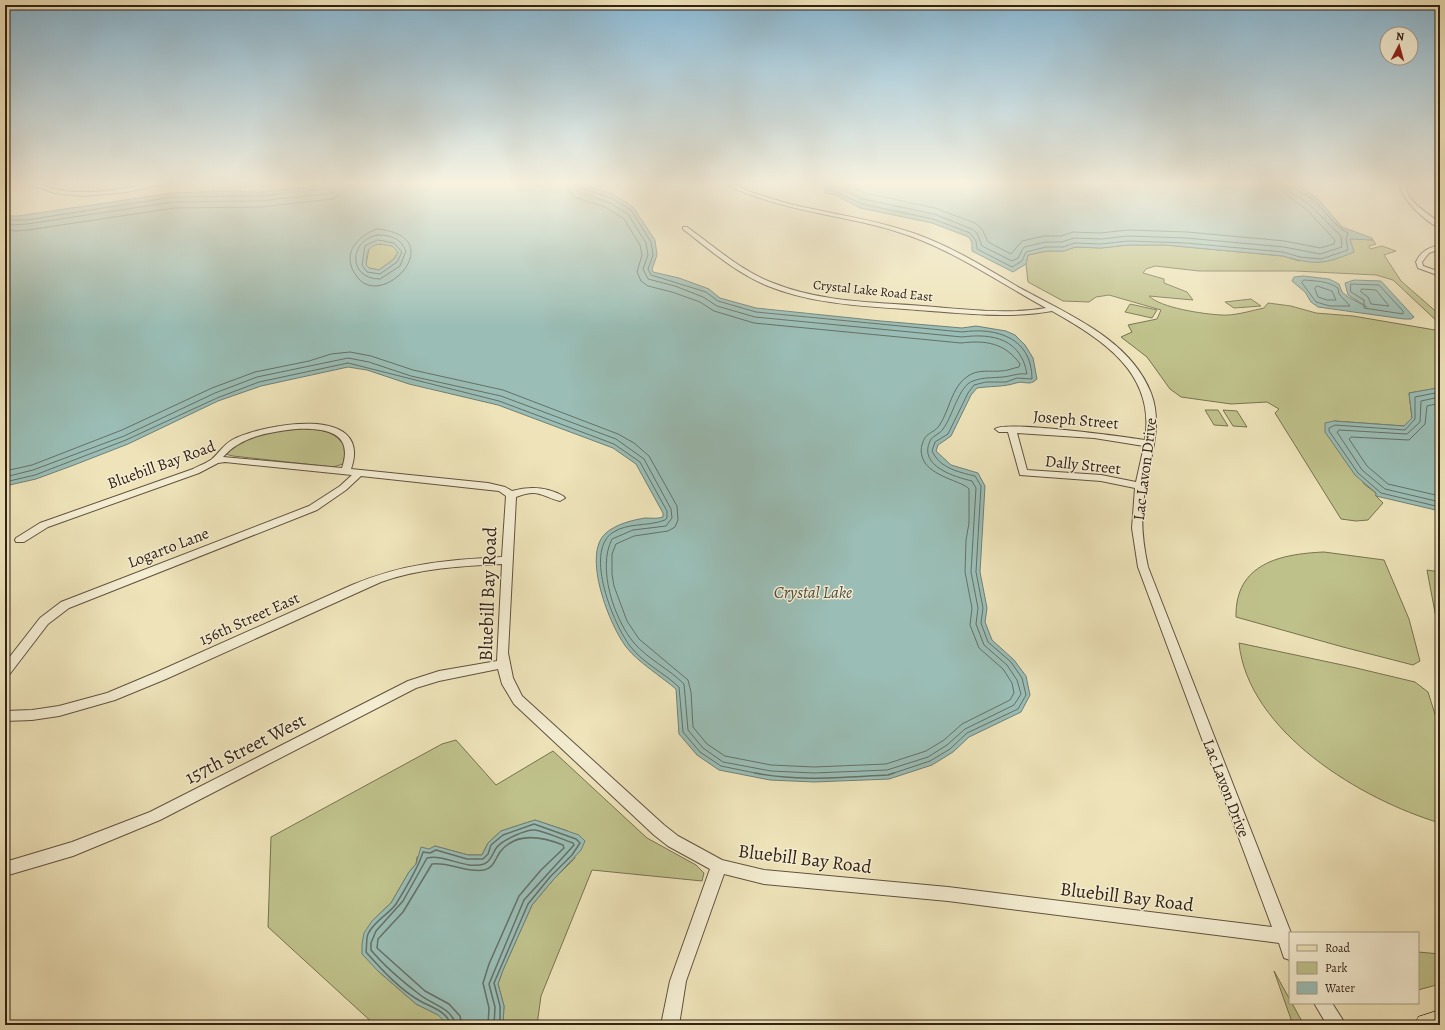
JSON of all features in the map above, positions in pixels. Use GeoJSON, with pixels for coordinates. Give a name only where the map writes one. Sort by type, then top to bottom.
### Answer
{"type":"FeatureCollection","features":[{"type":"Feature","properties":{"kind":"main road"},"geometry":{"type":"LineString","coordinates":[[1426,1025],[1440,1021]]}},
{"type":"Feature","properties":{"kind":"street","name":"Crystal Lake Road East"},"geometry":{"type":"LineString","coordinates":[[688,230],[745,273],[771,285],[804,295],[852,303],[999,314],[1028,314],[1053,309]]}},
{"type":"Feature","properties":{"kind":"street","name":"Lac Lavon Drive"},"geometry":{"type":"LineString","coordinates":[[895,230],[915,236],[951,251],[1053,309],[1098,337],[1131,366],[1149,399],[1152,416],[1150,444],[1140,486],[1136,521],[1144,566],[1289,950]]}},
{"type":"Feature","properties":{"kind":"street"},"geometry":{"type":"LineString","coordinates":[[1440,247],[1422,254],[1419,262],[1420,267],[1440,274]]}},
{"type":"Feature","properties":{"kind":"street"},"geometry":{"type":"LineString","coordinates":[[215,461],[230,446],[254,434],[288,427],[317,426],[335,431],[343,436],[347,442],[350,458],[346,472]]}},
{"type":"Feature","properties":{"kind":"street","name":"Joseph Street"},"geometry":{"type":"LineString","coordinates":[[999,428],[1121,438],[1150,444]]}},
{"type":"Feature","properties":{"kind":"street","name":"Dally Street"},"geometry":{"type":"LineString","coordinates":[[1012,429],[1023,473],[1101,478],[1140,486]]}},
{"type":"Feature","properties":{"kind":"street","name":"Bluebill Bay Road"},"geometry":{"type":"LineString","coordinates":[[20,540],[44,525],[196,471],[215,461],[231,459],[488,486],[502,489],[510,495],[503,664],[508,685],[518,700],[527,709],[659,830],[673,841],[719,866],[764,877],[948,894],[1283,936]]}},
{"type":"Feature","properties":{"kind":"street","name":"Logarto Lane"},"geometry":{"type":"LineString","coordinates":[[5,672],[40,624],[65,605],[309,510],[343,488],[359,473]]}},
{"type":"Feature","properties":{"kind":"street"},"geometry":{"type":"LineString","coordinates":[[510,495],[530,490],[552,493],[560,498]]}},
{"type":"Feature","properties":{"kind":"street","name":"156th Street East"},"geometry":{"type":"LineString","coordinates":[[5,716],[30,716],[60,711],[112,696],[377,579],[402,570],[424,566],[508,560]]}},
{"type":"Feature","properties":{"kind":"street","name":"157th Street West"},"geometry":{"type":"LineString","coordinates":[[5,869],[92,842],[155,816],[412,684],[439,676],[503,664]]}},
{"type":"Feature","properties":{"kind":"street"},"geometry":{"type":"LineString","coordinates":[[670,1025],[678,981],[719,866]]}},
{"type":"Feature","properties":{"kind":"street"},"geometry":{"type":"LineString","coordinates":[[1323,1004],[1337,1025]]}},
{"type":"Feature","properties":{"kind":"green space"},"geometry":{"type":"Polygon","coordinates":[[[1350,238],[1373,240],[1376,244],[1369,246],[1370,249],[1382,246],[1396,251],[1384,255],[1401,281],[1440,315],[1440,324],[1393,280],[1376,275],[1295,271],[1199,271],[1155,266],[1146,269],[1143,273],[1164,279],[1164,283],[1187,292],[1193,300],[1149,296],[1163,304],[1193,312],[1231,315],[1264,308],[1268,303],[1291,306],[1316,313],[1353,316],[1435,330],[1440,329],[1440,388],[1409,393],[1412,418],[1404,426],[1334,421],[1364,484],[1376,493],[1376,496],[1383,503],[1368,520],[1356,521],[1341,519],[1275,413],[1279,409],[1267,402],[1231,404],[1181,397],[1170,389],[1147,357],[1121,337],[1132,332],[1128,325],[1157,319],[1161,310],[1109,295],[1096,297],[1089,302],[1063,301],[1028,282],[1026,264],[1028,255],[1047,251],[1064,251],[1075,247],[1101,248],[1128,245],[1165,245],[1283,256],[1299,261],[1350,238]]]}},
{"type":"Feature","properties":{"kind":"green space"},"geometry":{"type":"Polygon","coordinates":[[[385,244],[392,246],[398,252],[394,259],[379,270],[369,268],[366,265],[369,248],[372,245],[385,244]]]}},
{"type":"Feature","properties":{"kind":"green space"},"geometry":{"type":"Polygon","coordinates":[[[1251,299],[1261,306],[1234,308],[1225,302],[1251,299]]]}},
{"type":"Feature","properties":{"kind":"green space"},"geometry":{"type":"Polygon","coordinates":[[[1130,304],[1157,310],[1152,318],[1125,312],[1130,304]]]}},
{"type":"Feature","properties":{"kind":"green space"},"geometry":{"type":"Polygon","coordinates":[[[1205,410],[1218,410],[1228,426],[1214,425],[1205,410]]]}},
{"type":"Feature","properties":{"kind":"green space"},"geometry":{"type":"Polygon","coordinates":[[[1223,410],[1237,411],[1247,427],[1233,426],[1223,410]]]}},
{"type":"Feature","properties":{"kind":"green space"},"geometry":{"type":"Polygon","coordinates":[[[308,428],[330,433],[343,443],[346,449],[343,464],[333,467],[225,454],[244,441],[254,437],[285,430],[308,428]]]}},
{"type":"Feature","properties":{"kind":"green space"},"geometry":{"type":"Polygon","coordinates":[[[1324,552],[1384,560],[1409,619],[1420,661],[1413,665],[1236,617],[1238,599],[1243,584],[1252,573],[1277,559],[1292,555],[1324,552]]]}},
{"type":"Feature","properties":{"kind":"green space"},"geometry":{"type":"Polygon","coordinates":[[[1427,570],[1440,572],[1440,639],[1427,570]]]}},
{"type":"Feature","properties":{"kind":"green space"},"geometry":{"type":"Polygon","coordinates":[[[1239,643],[1415,682],[1428,692],[1440,730],[1440,823],[1409,812],[1377,798],[1344,779],[1314,758],[1286,733],[1263,705],[1247,675],[1239,643]]]}},
{"type":"Feature","properties":{"kind":"green space"},"geometry":{"type":"Polygon","coordinates":[[[456,740],[496,785],[553,751],[647,838],[696,865],[704,873],[702,881],[592,870],[541,996],[537,1025],[503,1025],[504,1006],[498,984],[532,905],[553,880],[575,858],[568,831],[535,820],[501,831],[488,843],[482,855],[468,855],[435,846],[417,857],[416,864],[409,872],[391,903],[372,921],[378,971],[416,1004],[439,1015],[448,1025],[375,1025],[268,927],[271,837],[442,744],[456,740]]]}},
{"type":"Feature","properties":{"kind":"green space"},"geometry":{"type":"Polygon","coordinates":[[[1419,952],[1440,954],[1440,984],[1419,990],[1419,952]]]}},
{"type":"Feature","properties":{"kind":"green space"},"geometry":{"type":"Polygon","coordinates":[[[1274,971],[1289,998],[1289,1004],[1292,1004],[1304,1025],[1293,1025],[1274,971]]]}},
{"type":"Feature","properties":{"kind":"water","name":"Crystal Lake"},"geometry":{"type":"Polygon","coordinates":[[[5,230],[648,230],[655,240],[657,255],[652,269],[653,272],[679,278],[709,289],[720,298],[756,308],[962,328],[976,326],[1006,331],[1015,335],[1025,345],[1033,358],[1037,379],[1031,383],[1019,382],[1007,385],[977,388],[971,395],[951,436],[938,445],[936,451],[951,465],[978,473],[985,486],[980,572],[987,608],[985,622],[992,640],[1014,660],[1026,676],[1030,695],[1021,712],[969,737],[953,752],[932,765],[889,779],[814,782],[770,780],[719,770],[697,755],[679,734],[676,689],[643,664],[627,648],[613,624],[606,608],[601,590],[597,573],[596,557],[599,543],[606,533],[615,527],[630,521],[663,517],[663,513],[636,464],[613,448],[498,405],[409,384],[367,370],[348,367],[261,386],[218,401],[128,444],[36,479],[5,486],[5,230]],[[379,244],[375,245],[368,251],[366,265],[369,268],[379,270],[394,259],[398,252],[392,246],[379,244]]]}},
{"type":"Feature","properties":{"kind":"water"},"geometry":{"type":"Polygon","coordinates":[[[951,230],[1350,230],[1372,238],[1373,240],[1350,239],[1354,252],[1334,259],[1319,262],[1303,261],[1283,256],[1165,245],[1128,245],[1101,248],[1075,247],[1064,251],[1047,251],[1028,255],[1026,264],[1013,272],[972,251],[972,243],[969,237],[951,230]]]}},
{"type":"Feature","properties":{"kind":"water"},"geometry":{"type":"Polygon","coordinates":[[[1303,276],[1329,279],[1339,284],[1342,292],[1348,297],[1367,307],[1348,295],[1345,283],[1354,280],[1381,281],[1414,317],[1411,319],[1404,319],[1318,307],[1311,302],[1305,292],[1292,281],[1294,277],[1303,276]]]}},
{"type":"Feature","properties":{"kind":"water"},"geometry":{"type":"Polygon","coordinates":[[[1440,388],[1440,511],[1376,496],[1376,493],[1355,475],[1325,432],[1325,423],[1334,421],[1404,426],[1412,418],[1409,393],[1440,388]]]}},
{"type":"Feature","properties":{"kind":"water"},"geometry":{"type":"Polygon","coordinates":[[[535,820],[579,835],[585,841],[581,850],[532,905],[503,970],[498,984],[504,1006],[503,1025],[448,1025],[438,1015],[416,1004],[378,971],[362,954],[364,933],[372,921],[391,903],[409,872],[416,864],[421,847],[429,849],[435,846],[468,855],[482,855],[488,843],[501,831],[535,820]]]}}]}
